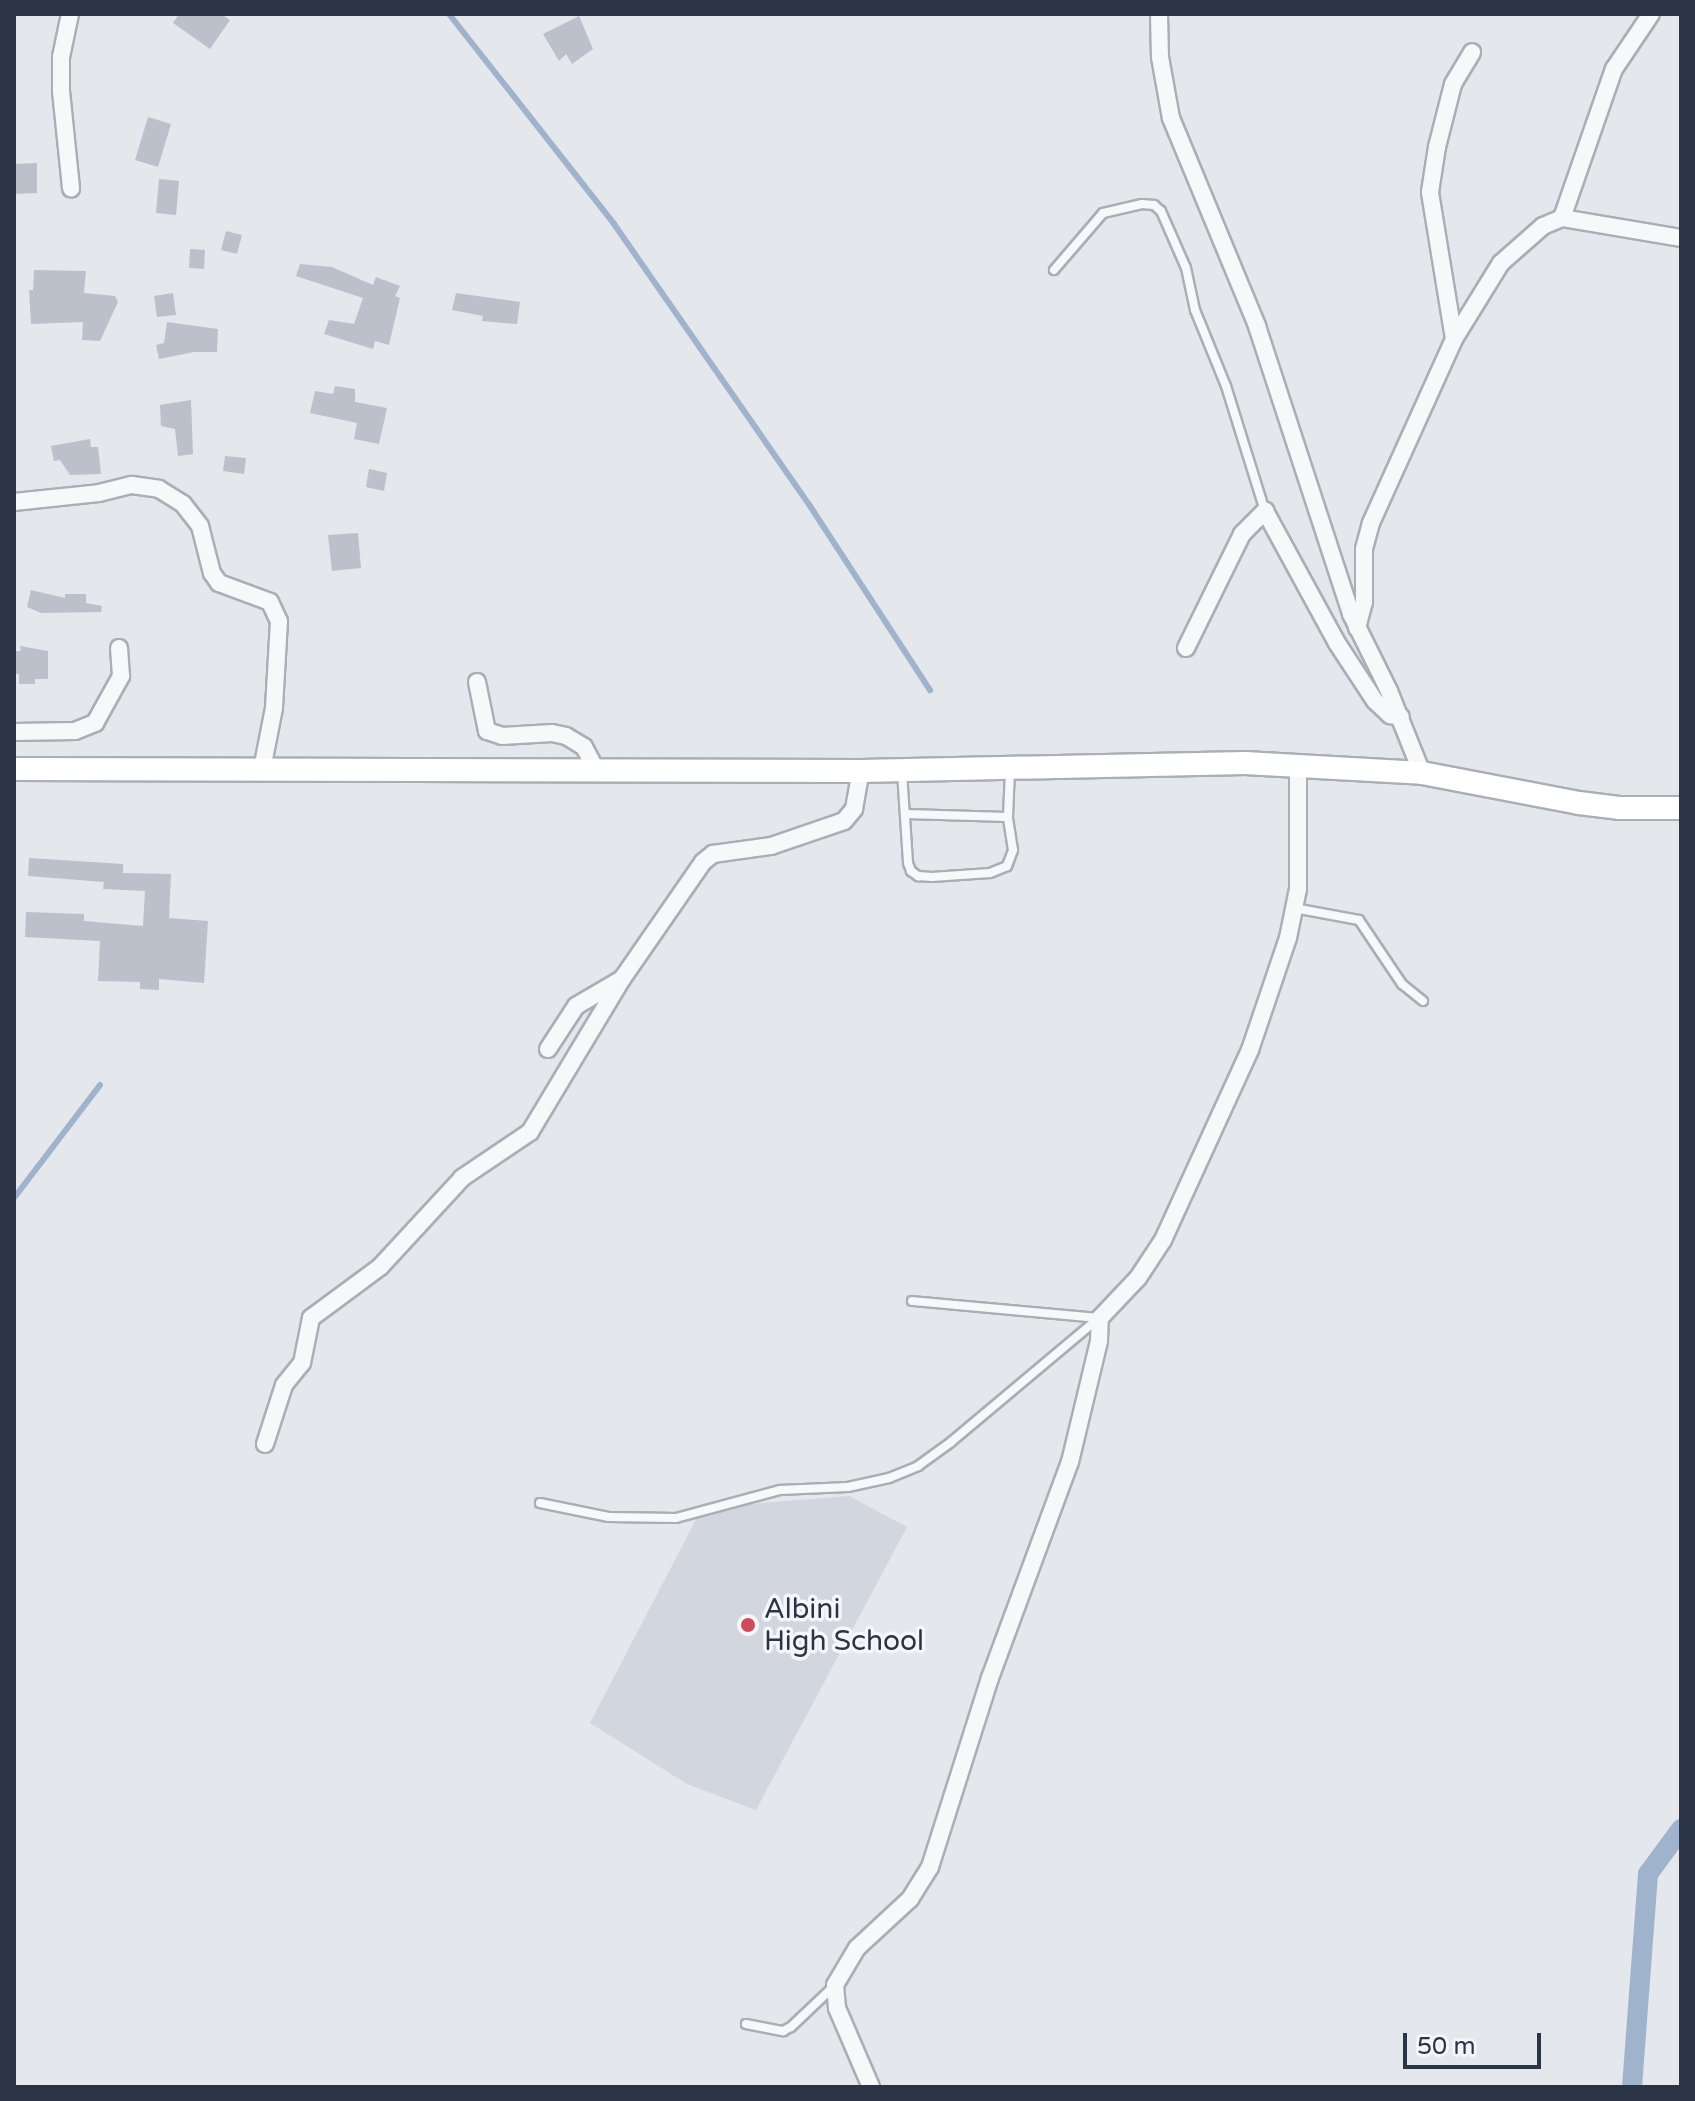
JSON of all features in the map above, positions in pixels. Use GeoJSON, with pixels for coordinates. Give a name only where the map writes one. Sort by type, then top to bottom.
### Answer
{"type":"FeatureCollection","features":[{"type":"Feature","properties":{"kind":"street"},"geometry":{"type":"LineString","coordinates":[[70,14],[60,82],[71,188]]}},
{"type":"Feature","properties":{"kind":"street"},"geometry":{"type":"LineString","coordinates":[[1159,14],[1160,57],[1171,118],[1257,326],[1357,628],[1401,717],[1422,773]]}},
{"type":"Feature","properties":{"kind":"street"},"geometry":{"type":"LineString","coordinates":[[1562,218],[1614,69],[1651,14]]}},
{"type":"Feature","properties":{"kind":"street"},"geometry":{"type":"LineString","coordinates":[[1454,339],[1430,192],[1453,84],[1472,52]]}},
{"type":"Feature","properties":{"kind":"street"},"geometry":{"type":"LineString","coordinates":[[1357,628],[1364,602],[1364,549],[1371,523],[1454,339],[1501,263],[1543,226],[1562,218],[1681,238]]}},
{"type":"Feature","properties":{"kind":"street"},"geometry":{"type":"LineString","coordinates":[[14,502],[99,493],[132,485],[159,489],[183,504],[200,526],[212,573],[219,583],[270,602],[279,621],[274,708],[262,769]]}},
{"type":"Feature","properties":{"kind":"street"},"geometry":{"type":"LineString","coordinates":[[1186,648],[1242,534],[1265,511],[1337,643],[1363,683],[1384,711],[1401,717]]}},
{"type":"Feature","properties":{"kind":"street"},"geometry":{"type":"LineString","coordinates":[[14,732],[75,731],[95,723],[121,676],[119,648]]}},
{"type":"Feature","properties":{"kind":"street"},"geometry":{"type":"LineString","coordinates":[[477,682],[487,731],[502,736],[552,733],[566,736],[584,747],[596,770]]}},
{"type":"Feature","properties":{"kind":"street"},"geometry":{"type":"LineString","coordinates":[[14,769],[861,771],[1298,765],[1422,773],[1579,803],[1681,808]]}},
{"type":"Feature","properties":{"kind":"street"},"geometry":{"type":"LineString","coordinates":[[871,2087],[837,2008],[835,1985],[857,1948],[910,1899],[930,1867],[997,1658],[1070,1462],[1099,1341],[1100,1318],[1138,1278],[1163,1240],[1250,1050],[1288,938],[1298,889],[1298,765]]}},
{"type":"Feature","properties":{"kind":"street"},"geometry":{"type":"LineString","coordinates":[[265,1444],[284,1385],[302,1363],[311,1318],[374,1273],[462,1178],[530,1132],[622,979],[703,862],[713,854],[771,846],[844,821],[854,809],[861,771]]}},
{"type":"Feature","properties":{"kind":"street"},"geometry":{"type":"LineString","coordinates":[[548,1049],[576,1006],[622,979]]}},
{"type":"Feature","properties":{"kind":"lane"},"geometry":{"type":"LineString","coordinates":[[1054,270],[1103,213],[1142,204],[1154,205],[1161,211],[1186,268],[1195,310],[1226,386],[1265,511]]}},
{"type":"Feature","properties":{"kind":"lane"},"geometry":{"type":"LineString","coordinates":[[902,770],[911,871],[918,876],[932,877],[990,873],[1007,866],[1013,850],[1008,817],[1010,768]]}},
{"type":"Feature","properties":{"kind":"lane"},"geometry":{"type":"LineString","coordinates":[[906,814],[1008,817]]}},
{"type":"Feature","properties":{"kind":"lane"},"geometry":{"type":"LineString","coordinates":[[1294,908],[1359,920],[1402,984],[1423,1001]]}},
{"type":"Feature","properties":{"kind":"lane"},"geometry":{"type":"LineString","coordinates":[[912,1301],[1100,1318]]}},
{"type":"Feature","properties":{"kind":"lane"},"geometry":{"type":"LineString","coordinates":[[540,1503],[609,1517],[676,1518],[780,1490],[848,1487],[889,1478],[918,1466],[951,1442],[1100,1318]]}},
{"type":"Feature","properties":{"kind":"lane"},"geometry":{"type":"LineString","coordinates":[[746,2024],[783,2031],[835,1985]]}},
{"type":"Feature","properties":{"kind":"shaded area","name":"Albini High School"},"geometry":{"type":"Polygon","coordinates":[[[849,1496],[907,1527],[756,1810],[687,1784],[590,1723],[702,1508],[849,1496]]]}},
{"type":"Feature","properties":{"kind":"building"},"geometry":{"type":"Polygon","coordinates":[[[179,14],[221,14],[230,20],[210,49],[173,23],[179,14]]]}},
{"type":"Feature","properties":{"kind":"building"},"geometry":{"type":"Polygon","coordinates":[[[579,16],[593,49],[572,64],[566,54],[559,61],[543,34],[579,16]]]}},
{"type":"Feature","properties":{"kind":"building"},"geometry":{"type":"Polygon","coordinates":[[[148,117],[171,124],[158,167],[135,160],[148,117]]]}},
{"type":"Feature","properties":{"kind":"building"},"geometry":{"type":"Polygon","coordinates":[[[37,163],[37,193],[14,194],[14,164],[37,163]]]}},
{"type":"Feature","properties":{"kind":"building"},"geometry":{"type":"Polygon","coordinates":[[[159,179],[179,181],[176,215],[156,213],[159,179]]]}},
{"type":"Feature","properties":{"kind":"building"},"geometry":{"type":"Polygon","coordinates":[[[226,231],[242,235],[237,254],[221,250],[226,231]]]}},
{"type":"Feature","properties":{"kind":"building"},"geometry":{"type":"Polygon","coordinates":[[[190,249],[205,250],[204,269],[189,268],[190,249]]]}},
{"type":"Feature","properties":{"kind":"building"},"geometry":{"type":"Polygon","coordinates":[[[300,264],[332,267],[373,285],[376,277],[400,286],[395,296],[400,298],[389,345],[375,341],[373,349],[324,334],[329,320],[354,324],[363,298],[296,276],[300,264]]]}},
{"type":"Feature","properties":{"kind":"building"},"geometry":{"type":"Polygon","coordinates":[[[34,270],[86,271],[84,293],[115,296],[118,302],[100,341],[82,340],[83,322],[31,324],[29,290],[33,290],[34,270]]]}},
{"type":"Feature","properties":{"kind":"building"},"geometry":{"type":"Polygon","coordinates":[[[173,293],[176,315],[157,317],[154,296],[173,293]]]}},
{"type":"Feature","properties":{"kind":"building"},"geometry":{"type":"Polygon","coordinates":[[[456,293],[520,302],[517,324],[482,321],[483,316],[452,310],[456,293]]]}},
{"type":"Feature","properties":{"kind":"building"},"geometry":{"type":"Polygon","coordinates":[[[167,322],[218,329],[217,352],[194,352],[159,359],[156,345],[164,343],[167,322]]]}},
{"type":"Feature","properties":{"kind":"building"},"geometry":{"type":"Polygon","coordinates":[[[335,386],[355,389],[355,402],[387,408],[379,444],[354,439],[357,423],[310,413],[315,391],[333,394],[335,386]]]}},
{"type":"Feature","properties":{"kind":"building"},"geometry":{"type":"Polygon","coordinates":[[[191,400],[193,454],[178,456],[175,429],[161,426],[160,405],[191,400]]]}},
{"type":"Feature","properties":{"kind":"building"},"geometry":{"type":"Polygon","coordinates":[[[90,439],[91,447],[98,447],[101,474],[70,475],[60,460],[54,461],[51,446],[90,439]]]}},
{"type":"Feature","properties":{"kind":"building"},"geometry":{"type":"Polygon","coordinates":[[[225,456],[246,458],[244,474],[223,471],[225,456]]]}},
{"type":"Feature","properties":{"kind":"building"},"geometry":{"type":"Polygon","coordinates":[[[369,469],[387,473],[384,491],[366,487],[369,469]]]}},
{"type":"Feature","properties":{"kind":"building"},"geometry":{"type":"Polygon","coordinates":[[[358,533],[361,568],[332,571],[328,535],[358,533]]]}},
{"type":"Feature","properties":{"kind":"building"},"geometry":{"type":"Polygon","coordinates":[[[31,590],[65,598],[65,594],[86,594],[86,603],[102,606],[101,612],[41,613],[27,607],[31,590]]]}},
{"type":"Feature","properties":{"kind":"building"},"geometry":{"type":"Polygon","coordinates":[[[20,646],[48,651],[48,679],[35,679],[35,684],[19,684],[19,674],[14,674],[14,651],[21,651],[20,646]]]}},
{"type":"Feature","properties":{"kind":"building"},"geometry":{"type":"Polygon","coordinates":[[[29,858],[123,864],[123,873],[171,874],[169,918],[208,921],[204,983],[159,979],[159,990],[140,989],[140,982],[98,981],[100,941],[25,937],[26,912],[84,914],[84,921],[143,926],[145,891],[103,889],[104,882],[28,876],[29,858]]]}},
{"type":"Feature","properties":{"kind":"waterway"},"geometry":{"type":"LineString","coordinates":[[449,14],[614,224],[810,506],[930,690]]}},
{"type":"Feature","properties":{"kind":"waterway"},"geometry":{"type":"LineString","coordinates":[[14,1198],[100,1085]]}},
{"type":"Feature","properties":{"kind":"waterway"},"geometry":{"type":"LineString","coordinates":[[1632,2087],[1648,1874],[1681,1829]]}},
{"type":"Feature","properties":{"kind":"place","name":"Albini High School"},"geometry":{"type":"Point","coordinates":[748,1625]}}]}
